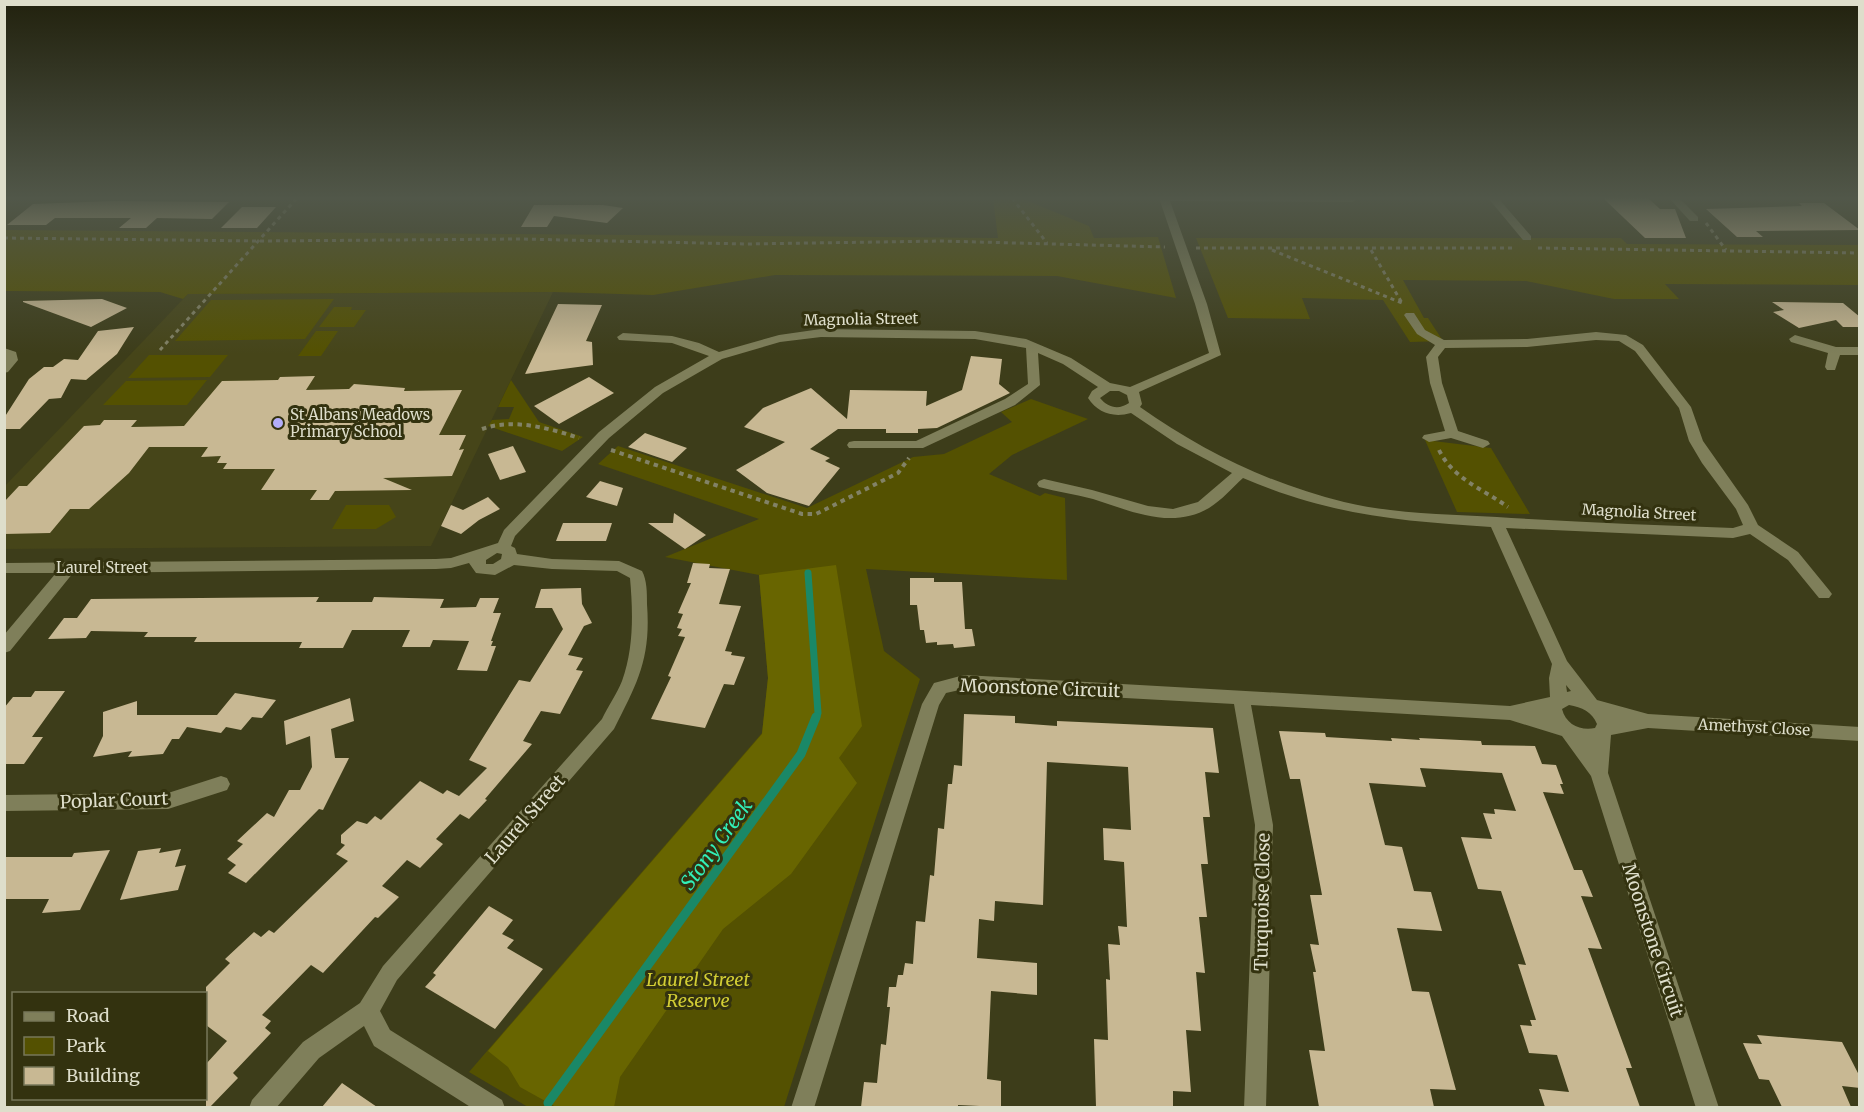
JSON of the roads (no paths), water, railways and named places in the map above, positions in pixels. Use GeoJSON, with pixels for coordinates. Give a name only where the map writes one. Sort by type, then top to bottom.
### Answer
{"type":"FeatureCollection","features":[{"type":"Feature","properties":{"kind":"street"},"geometry":{"type":"LineString","coordinates":[[1131,391],[1215,355],[1201,304],[1182,250]]}},
{"type":"Feature","properties":{"kind":"street"},"geometry":{"type":"LineString","coordinates":[[1410,315],[1421,332],[1442,344],[1527,342],[1596,336],[1622,338],[1639,348],[1685,407],[1696,441],[1707,460],[1743,508],[1752,528],[1787,550],[1824,594]]}},
{"type":"Feature","properties":{"kind":"street","name":"Magnolia Street"},"geometry":{"type":"LineString","coordinates":[[507,554],[509,534],[594,445],[659,390],[718,356],[779,339],[821,333],[975,335],[1022,342],[1067,361],[1107,387]]}},
{"type":"Feature","properties":{"kind":"street"},"geometry":{"type":"LineString","coordinates":[[623,337],[653,335],[678,339],[718,356]]}},
{"type":"Feature","properties":{"kind":"street"},"geometry":{"type":"LineString","coordinates":[[1795,339],[1835,351],[1860,351]]}},
{"type":"Feature","properties":{"kind":"street"},"geometry":{"type":"LineString","coordinates":[[1442,344],[1432,357],[1436,383],[1452,434]]}},
{"type":"Feature","properties":{"kind":"street"},"geometry":{"type":"LineString","coordinates":[[855,446],[918,445],[1010,402],[1034,385],[1032,346]]}},
{"type":"Feature","properties":{"kind":"street"},"geometry":{"type":"LineString","coordinates":[[4,351],[12,355],[12,360],[4,369]]}},
{"type":"Feature","properties":{"kind":"street"},"geometry":{"type":"LineString","coordinates":[[1831,368],[1835,351]]}},
{"type":"Feature","properties":{"kind":"street"},"geometry":{"type":"LineString","coordinates":[[1107,387],[1121,387],[1131,391],[1137,399],[1133,408],[1113,411],[1100,406],[1094,398],[1107,387]]}},
{"type":"Feature","properties":{"kind":"street","name":"Magnolia Street"},"geometry":{"type":"LineString","coordinates":[[1133,408],[1203,454],[1240,473],[1346,508],[1424,518],[1496,522],[1733,533],[1752,528]]}},
{"type":"Feature","properties":{"kind":"street"},"geometry":{"type":"LineString","coordinates":[[1432,440],[1452,434],[1483,444]]}},
{"type":"Feature","properties":{"kind":"street"},"geometry":{"type":"LineString","coordinates":[[1044,484],[1098,496],[1126,507],[1158,512],[1185,512],[1206,503],[1240,473]]}},
{"type":"Feature","properties":{"kind":"street"},"geometry":{"type":"LineString","coordinates":[[1496,522],[1560,664],[1602,715],[1604,731]]}},
{"type":"Feature","properties":{"kind":"street","name":"Laurel Street"},"geometry":{"type":"LineString","coordinates":[[4,568],[451,563],[480,560],[485,570],[495,570],[505,566],[507,554],[552,564],[619,566],[638,575],[637,653],[630,682],[608,724],[390,973],[368,1011]]}},
{"type":"Feature","properties":{"kind":"street"},"geometry":{"type":"LineString","coordinates":[[4,647],[69,567]]}},
{"type":"Feature","properties":{"kind":"street"},"geometry":{"type":"LineString","coordinates":[[1560,664],[1554,713],[1565,728]]}},
{"type":"Feature","properties":{"kind":"street","name":"Moonstone Circuit"},"geometry":{"type":"LineString","coordinates":[[802,1107],[931,704],[940,688],[964,682],[1510,713],[1565,728],[1599,773],[1708,1107]]}},
{"type":"Feature","properties":{"kind":"street","name":"Turquoise Close"},"geometry":{"type":"LineString","coordinates":[[1241,698],[1264,825],[1255,1107]]}},
{"type":"Feature","properties":{"kind":"street","name":"Moonstone Circuit"},"geometry":{"type":"LineString","coordinates":[[1510,713],[1569,698],[1592,705]]}},
{"type":"Feature","properties":{"kind":"street","name":"Amethyst Close"},"geometry":{"type":"LineString","coordinates":[[1592,705],[1648,721],[1860,734]]}},
{"type":"Feature","properties":{"kind":"street","name":"Amethyst Close"},"geometry":{"type":"LineString","coordinates":[[1565,728],[1591,737],[1604,731],[1648,721]]}},
{"type":"Feature","properties":{"kind":"street","name":"Moonstone Circuit"},"geometry":{"type":"LineString","coordinates":[[1599,773],[1604,731]]}},
{"type":"Feature","properties":{"kind":"street","name":"Poplar Court"},"geometry":{"type":"LineString","coordinates":[[4,803],[168,801],[221,784]]}},
{"type":"Feature","properties":{"kind":"street"},"geometry":{"type":"LineString","coordinates":[[260,1107],[310,1050],[368,1011],[382,1038],[494,1107]]}},
{"type":"Feature","properties":{"kind":"waterway","name":"Stony Creek"},"geometry":{"type":"LineString","coordinates":[[808,573],[818,713],[816,719]]}},
{"type":"Feature","properties":{"kind":"waterway","name":"Stony Creek"},"geometry":{"type":"LineString","coordinates":[[548,1103],[801,754],[816,717]]}},
{"type":"Feature","properties":{"kind":"place","name":"St Albans Meadows Primary School"},"geometry":{"type":"Point","coordinates":[278,423]}},
{"type":"Feature","properties":{"kind":"park label","name":"Laurel Street Reserve"},"geometry":{"type":"Point","coordinates":[698,989]}}]}
